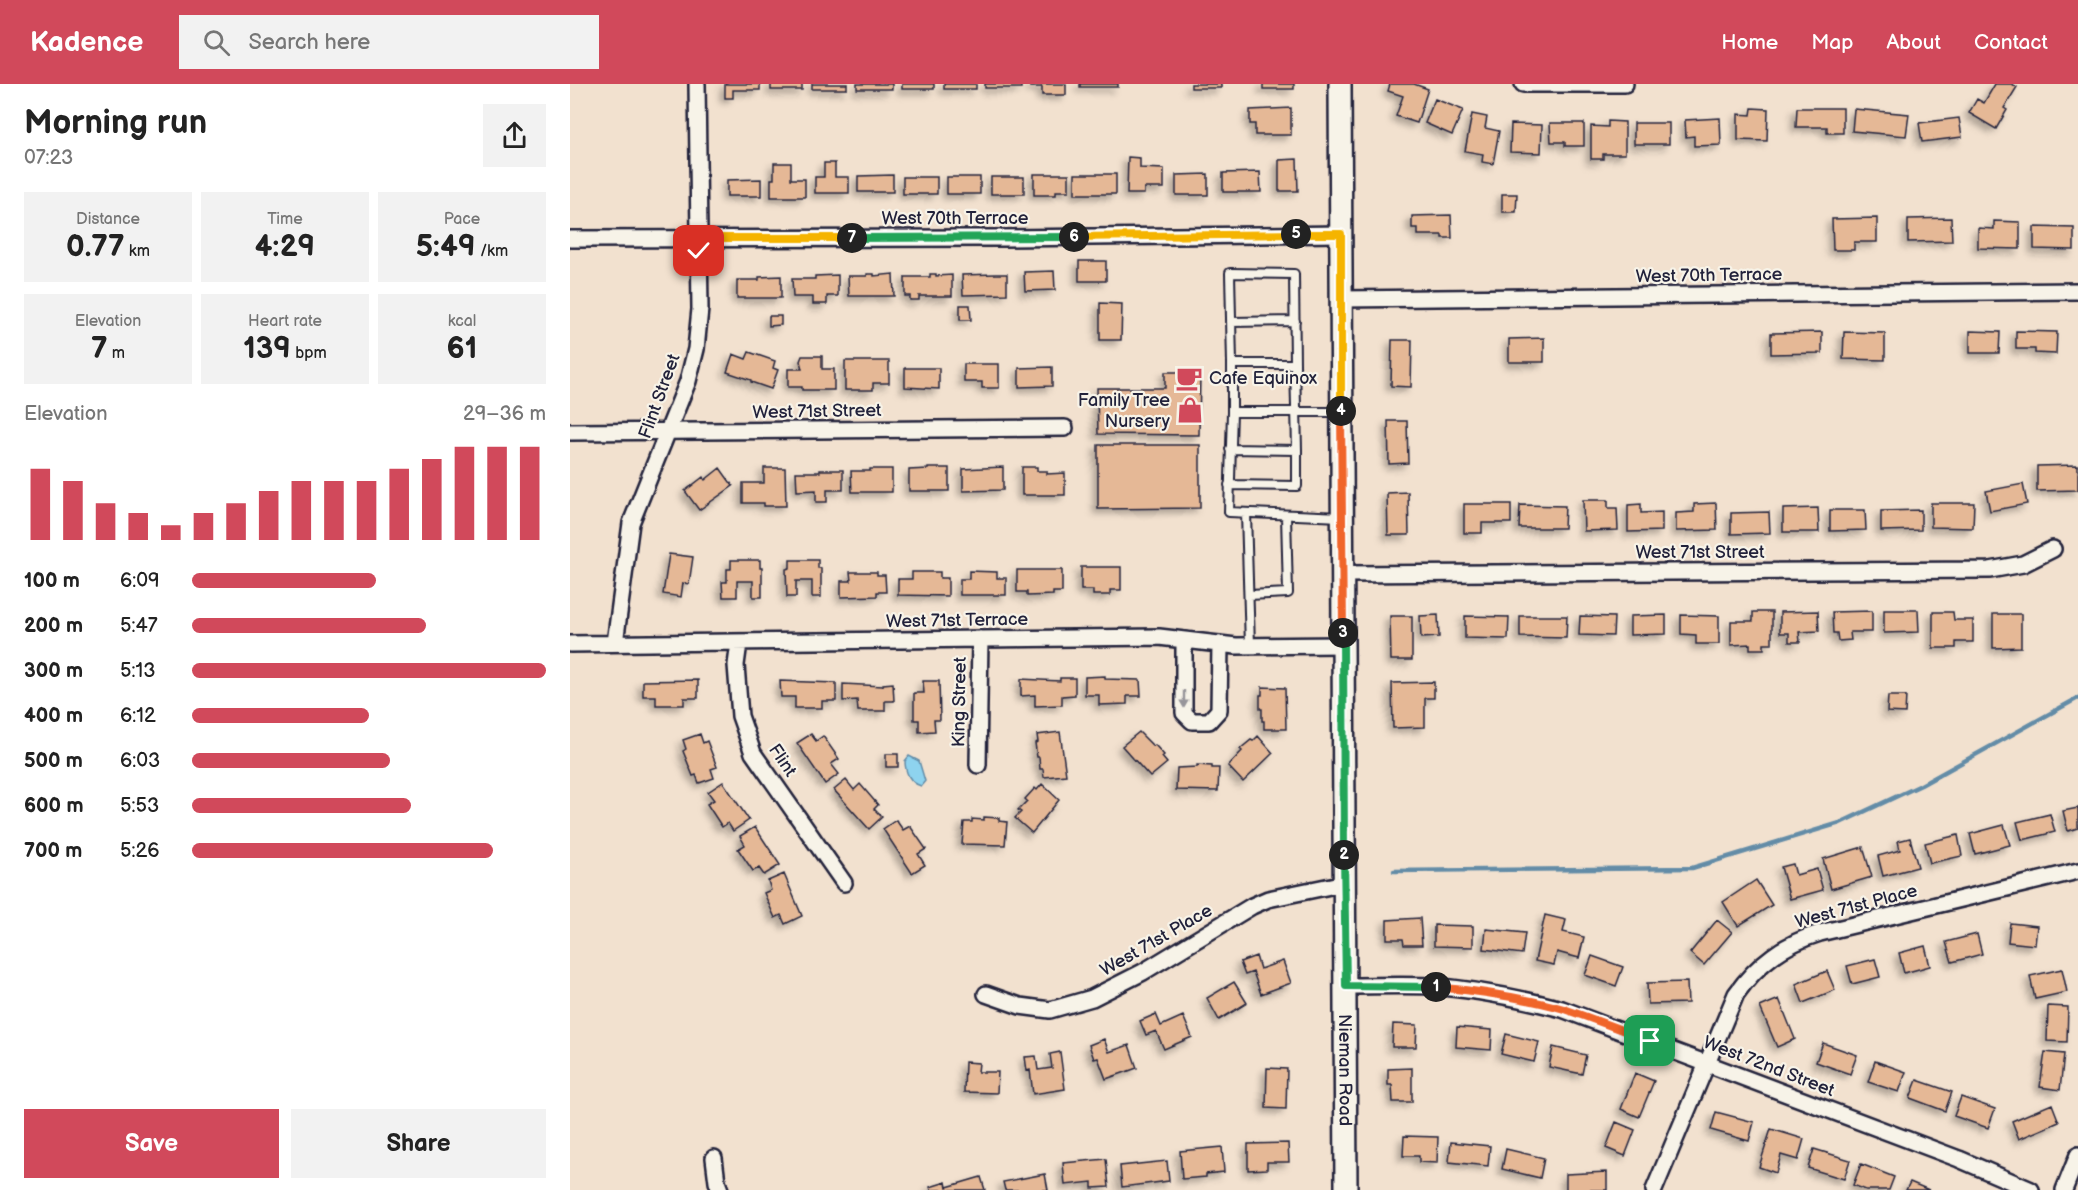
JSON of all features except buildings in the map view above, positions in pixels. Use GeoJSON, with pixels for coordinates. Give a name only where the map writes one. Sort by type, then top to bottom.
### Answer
{"type":"FeatureCollection","features":[{"type":"Feature","properties":{"kind":"main road","name":"Nieman Road"},"geometry":{"type":"LineString","coordinates":[[1340,84],[1346,1190]]}},
{"type":"Feature","properties":{"kind":"street","name":"Flint Street"},"geometry":{"type":"LineString","coordinates":[[615,643],[631,523],[688,381],[696,349],[700,309],[697,84]]}},
{"type":"Feature","properties":{"kind":"street"},"geometry":{"type":"LineString","coordinates":[[1522,84],[1625,84]]}},
{"type":"Feature","properties":{"kind":"street","name":"West 70th Terrace"},"geometry":{"type":"LineString","coordinates":[[570,239],[1004,238],[1341,234]]}},
{"type":"Feature","properties":{"kind":"street","name":"West 70th Terrace"},"geometry":{"type":"LineString","coordinates":[[1341,299],[2078,291]]}},
{"type":"Feature","properties":{"kind":"street","name":"West 71st Street"},"geometry":{"type":"LineString","coordinates":[[570,432],[1065,428]]}},
{"type":"Feature","properties":{"kind":"street","name":"West 71st Street"},"geometry":{"type":"LineString","coordinates":[[1343,574],[1990,570],[2023,564],[2053,549]]}},
{"type":"Feature","properties":{"kind":"street","name":"West 71st Terrace"},"geometry":{"type":"LineString","coordinates":[[570,644],[1159,638],[1250,646],[1343,645]]}},
{"type":"Feature","properties":{"kind":"street","name":"King Street"},"geometry":{"type":"LineString","coordinates":[[978,765],[980,639]]}},
{"type":"Feature","properties":{"kind":"street"},"geometry":{"type":"LineString","coordinates":[[1184,640],[1184,713],[1192,721],[1209,721],[1218,710],[1220,644]]}},
{"type":"Feature","properties":{"kind":"street","name":"Flint"},"geometry":{"type":"LineString","coordinates":[[739,643],[736,665],[740,717],[753,753],[844,883]]}},
{"type":"Feature","properties":{"kind":"street","name":"West 71st Place"},"geometry":{"type":"LineString","coordinates":[[1654,1190],[1736,994],[1758,966],[1787,945],[1820,933],[2078,871]]}},
{"type":"Feature","properties":{"kind":"street","name":"West 71st Place"},"geometry":{"type":"LineString","coordinates":[[986,994],[1020,1006],[1050,1010],[1092,999],[1143,972],[1252,906],[1280,897],[1345,883]]}},
{"type":"Feature","properties":{"kind":"street","name":"West 72nd Street"},"geometry":{"type":"LineString","coordinates":[[1346,986],[1428,986],[1473,990],[1526,999],[1594,1020],[1959,1159],[2031,1190]]}},
{"type":"Feature","properties":{"kind":"street"},"geometry":{"type":"LineString","coordinates":[[2064,1190],[2078,1155]]}},
{"type":"Feature","properties":{"kind":"street"},"geometry":{"type":"LineString","coordinates":[[714,1158],[720,1190]]}},
{"type":"Feature","properties":{"kind":"lane"},"geometry":{"type":"LineString","coordinates":[[1229,485],[1297,486],[1294,274],[1230,273],[1232,412],[1230,448],[1229,485],[1229,512],[1342,517]]}},
{"type":"Feature","properties":{"kind":"lane"},"geometry":{"type":"LineString","coordinates":[[1231,322],[1295,321]]}},
{"type":"Feature","properties":{"kind":"lane"},"geometry":{"type":"LineString","coordinates":[[1232,364],[1295,364]]}},
{"type":"Feature","properties":{"kind":"lane"},"geometry":{"type":"LineString","coordinates":[[1232,412],[1341,412]]}},
{"type":"Feature","properties":{"kind":"lane"},"geometry":{"type":"LineString","coordinates":[[1230,448],[1297,450]]}},
{"type":"Feature","properties":{"kind":"lane"},"geometry":{"type":"LineString","coordinates":[[1246,513],[1250,646]]}},
{"type":"Feature","properties":{"kind":"lane"},"geometry":{"type":"LineString","coordinates":[[1249,595],[1288,593],[1286,514]]}},
{"type":"Feature","properties":{"kind":"water"},"geometry":{"type":"Polygon","coordinates":[[[909,756],[919,761],[925,781],[921,786],[911,780],[907,773],[905,761],[909,756]]]}},
{"type":"Feature","properties":{"kind":"waterway"},"geometry":{"type":"LineString","coordinates":[[1394,871],[1692,868],[1840,823],[1921,785],[2078,698]]}},
{"type":"Feature","properties":{"kind":"place","name":"Cafe Equinox"},"geometry":{"type":"Point","coordinates":[1189,378]}},
{"type":"Feature","properties":{"kind":"place","name":"Family Tree Nursery"},"geometry":{"type":"Point","coordinates":[1190,410]}},
{"type":"Feature","properties":{"kind":"route"},"geometry":{"type":"LineString","coordinates":[[699,251],[699,238],[1004,238],[1341,234],[1346,986],[1428,986],[1473,990],[1526,999],[1562,1009],[1650,1041]]}}]}
